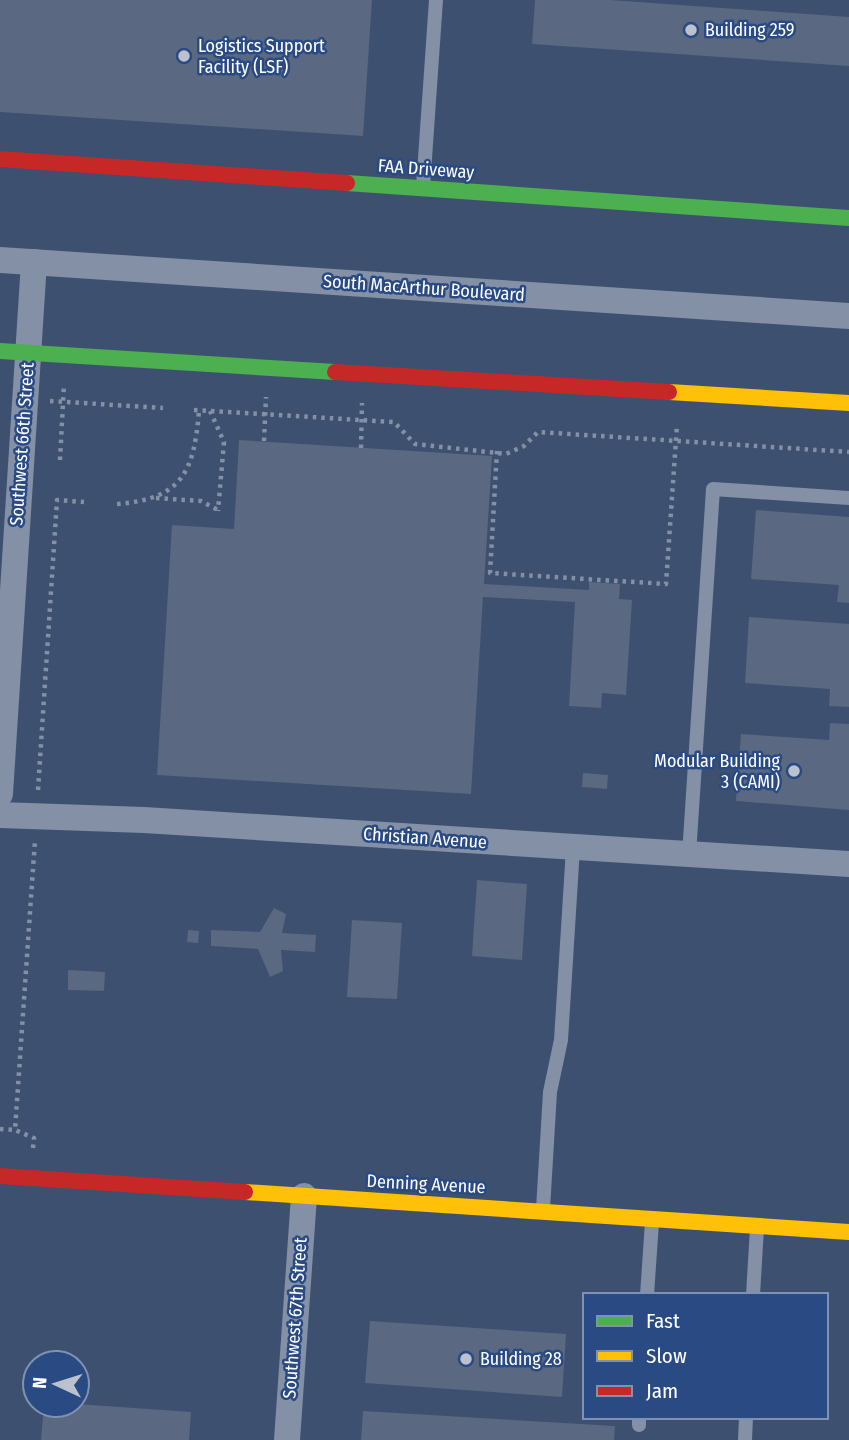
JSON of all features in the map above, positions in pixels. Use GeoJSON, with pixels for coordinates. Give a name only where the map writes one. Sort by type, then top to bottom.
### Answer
{"type":"FeatureCollection","features":[{"type":"Feature","properties":{"kind":"street","name":"FAA Driveway"},"geometry":{"type":"LineString","coordinates":[[0,159],[849,218]]}},
{"type":"Feature","properties":{"kind":"street","name":"South MacArthur Boulevard"},"geometry":{"type":"LineString","coordinates":[[0,260],[849,316]]}},
{"type":"Feature","properties":{"kind":"street","name":"Southwest 66th Street"},"geometry":{"type":"LineString","coordinates":[[0,794],[34,262]]}},
{"type":"Feature","properties":{"kind":"street"},"geometry":{"type":"LineString","coordinates":[[0,351],[849,403]]}},
{"type":"Feature","properties":{"kind":"street","name":"Christian Avenue"},"geometry":{"type":"LineString","coordinates":[[0,815],[144,820],[849,864]]}},
{"type":"Feature","properties":{"kind":"street","name":"Denning Avenue"},"geometry":{"type":"LineString","coordinates":[[0,1176],[849,1232]]}},
{"type":"Feature","properties":{"kind":"street","name":"Southwest 67th Street"},"geometry":{"type":"LineString","coordinates":[[287,1440],[303,1196]]}},
{"type":"Feature","properties":{"kind":"lane"},"geometry":{"type":"LineString","coordinates":[[423,188],[436,0]]}},
{"type":"Feature","properties":{"kind":"lane"},"geometry":{"type":"LineString","coordinates":[[689,855],[713,489],[849,498]]}},
{"type":"Feature","properties":{"kind":"lane"},"geometry":{"type":"LineString","coordinates":[[543,1210],[550,1092],[561,1040],[573,848]]}},
{"type":"Feature","properties":{"kind":"lane"},"geometry":{"type":"LineString","coordinates":[[647,1293],[653,1217]]}},
{"type":"Feature","properties":{"kind":"lane"},"geometry":{"type":"LineString","coordinates":[[753,1293],[757,1226]]}},
{"type":"Feature","properties":{"kind":"lane"},"geometry":{"type":"LineString","coordinates":[[745,1440],[746,1419]]}},
{"type":"Feature","properties":{"kind":"path"},"geometry":{"type":"LineString","coordinates":[[60,460],[65,376]]}},
{"type":"Feature","properties":{"kind":"path"},"geometry":{"type":"LineString","coordinates":[[264,442],[267,389]]}},
{"type":"Feature","properties":{"kind":"path"},"geometry":{"type":"LineString","coordinates":[[361,447],[363,392]]}},
{"type":"Feature","properties":{"kind":"path"},"geometry":{"type":"LineString","coordinates":[[25,399],[163,408]]}},
{"type":"Feature","properties":{"kind":"path"},"geometry":{"type":"LineString","coordinates":[[117,504],[147,502],[182,480],[195,451],[197,410],[394,422],[415,444],[506,454],[516,450],[538,432],[849,452]]}},
{"type":"Feature","properties":{"kind":"path"},"geometry":{"type":"LineString","coordinates":[[155,498],[201,501],[219,511],[224,442],[210,411]]}},
{"type":"Feature","properties":{"kind":"path"},"geometry":{"type":"LineString","coordinates":[[497,451],[490,573],[666,584],[677,414]]}},
{"type":"Feature","properties":{"kind":"path"},"geometry":{"type":"LineString","coordinates":[[38,798],[57,500],[85,502]]}},
{"type":"Feature","properties":{"kind":"path"},"geometry":{"type":"LineString","coordinates":[[48,514],[56,514]]}},
{"type":"Feature","properties":{"kind":"path"},"geometry":{"type":"LineString","coordinates":[[15,1129],[35,836]]}},
{"type":"Feature","properties":{"kind":"path"},"geometry":{"type":"LineString","coordinates":[[0,1129],[15,1129],[34,1138],[32,1161]]}},
{"type":"Feature","properties":{"kind":"building","name":"Logistics Support Facility (LSF)"},"geometry":{"type":"Polygon","coordinates":[[[0,0],[372,0],[363,136],[0,112],[0,0]]]}},
{"type":"Feature","properties":{"kind":"building","name":"Building 259"},"geometry":{"type":"Polygon","coordinates":[[[535,0],[610,0],[849,17],[849,66],[532,44],[535,0]]]}},
{"type":"Feature","properties":{"kind":"building"},"geometry":{"type":"Polygon","coordinates":[[[239,440],[492,456],[484,584],[589,590],[589,582],[620,584],[619,599],[632,600],[626,695],[602,693],[601,708],[569,706],[575,602],[483,597],[471,794],[157,775],[172,525],[234,529],[239,440]]]}},
{"type":"Feature","properties":{"kind":"building"},"geometry":{"type":"Polygon","coordinates":[[[756,510],[849,517],[849,603],[837,602],[839,585],[751,579],[756,510]]]}},
{"type":"Feature","properties":{"kind":"building"},"geometry":{"type":"Polygon","coordinates":[[[749,617],[849,624],[849,707],[829,706],[830,689],[745,683],[749,617]]]}},
{"type":"Feature","properties":{"kind":"building","name":"Modular Building 3 (CAMI)"},"geometry":{"type":"Polygon","coordinates":[[[830,723],[849,724],[849,810],[736,801],[741,734],[829,740],[830,723]]]}},
{"type":"Feature","properties":{"kind":"building"},"geometry":{"type":"Polygon","coordinates":[[[583,773],[608,775],[607,789],[582,787],[583,773]]]}},
{"type":"Feature","properties":{"kind":"building"},"geometry":{"type":"Polygon","coordinates":[[[477,880],[527,884],[522,960],[472,956],[477,880]]]}},
{"type":"Feature","properties":{"kind":"building"},"geometry":{"type":"Polygon","coordinates":[[[274,908],[286,914],[282,933],[316,935],[315,952],[281,950],[283,971],[270,977],[258,949],[211,946],[211,930],[260,932],[274,908]]]}},
{"type":"Feature","properties":{"kind":"building"},"geometry":{"type":"Polygon","coordinates":[[[352,920],[402,923],[397,999],[347,997],[352,920]]]}},
{"type":"Feature","properties":{"kind":"building"},"geometry":{"type":"Polygon","coordinates":[[[188,930],[199,931],[198,943],[187,942],[188,930]]]}},
{"type":"Feature","properties":{"kind":"building"},"geometry":{"type":"Polygon","coordinates":[[[68,970],[105,972],[104,991],[68,990],[68,970]]]}},
{"type":"Feature","properties":{"kind":"building","name":"Building 28"},"geometry":{"type":"Polygon","coordinates":[[[370,1321],[566,1334],[562,1397],[365,1383],[370,1321]]]}},
{"type":"Feature","properties":{"kind":"building"},"geometry":{"type":"Polygon","coordinates":[[[91,1405],[191,1412],[189,1440],[41,1440],[43,1419],[91,1419],[91,1405]]]}},
{"type":"Feature","properties":{"kind":"building"},"geometry":{"type":"Polygon","coordinates":[[[363,1411],[615,1426],[614,1440],[361,1440],[363,1411]]]}},
{"type":"Feature","properties":{"kind":"traffic: fast"},"geometry":{"type":"LineString","coordinates":[[347,183],[849,218]]}},
{"type":"Feature","properties":{"kind":"traffic: fast"},"geometry":{"type":"LineString","coordinates":[[0,351],[335,372]]}},
{"type":"Feature","properties":{"kind":"traffic: slow"},"geometry":{"type":"LineString","coordinates":[[669,392],[849,403]]}},
{"type":"Feature","properties":{"kind":"traffic: slow"},"geometry":{"type":"LineString","coordinates":[[245,1192],[849,1232]]}},
{"type":"Feature","properties":{"kind":"traffic: jam"},"geometry":{"type":"LineString","coordinates":[[0,159],[347,183]]}},
{"type":"Feature","properties":{"kind":"traffic: jam"},"geometry":{"type":"LineString","coordinates":[[335,372],[669,392]]}},
{"type":"Feature","properties":{"kind":"traffic: jam"},"geometry":{"type":"LineString","coordinates":[[0,1176],[245,1192]]}},
{"type":"Feature","properties":{"kind":"place","name":"Building 259"},"geometry":{"type":"Point","coordinates":[691,30]}},
{"type":"Feature","properties":{"kind":"place","name":"Logistics Support Facility (LSF)"},"geometry":{"type":"Point","coordinates":[184,56]}},
{"type":"Feature","properties":{"kind":"place","name":"Modular Building 3 (CAMI)"},"geometry":{"type":"Point","coordinates":[794,771]}},
{"type":"Feature","properties":{"kind":"place","name":"Building 28"},"geometry":{"type":"Point","coordinates":[466,1359]}}]}
